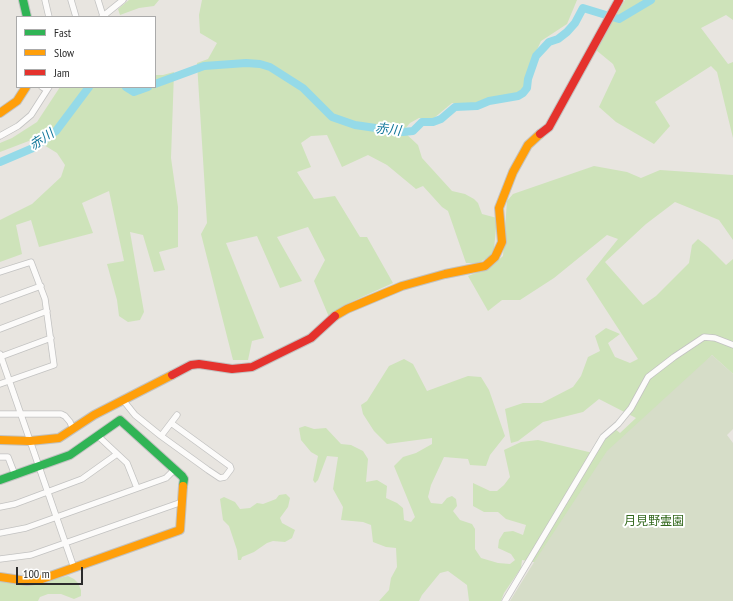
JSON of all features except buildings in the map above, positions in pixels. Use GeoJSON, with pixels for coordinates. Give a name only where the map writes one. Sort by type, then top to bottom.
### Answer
{"type":"FeatureCollection","features":[{"type":"Feature","properties":{"kind":"street"},"geometry":{"type":"LineString","coordinates":[[23,0],[27,16]]}},
{"type":"Feature","properties":{"kind":"street"},"geometry":{"type":"LineString","coordinates":[[45,0],[49,16]]}},
{"type":"Feature","properties":{"kind":"street"},"geometry":{"type":"LineString","coordinates":[[71,0],[76,16]]}},
{"type":"Feature","properties":{"kind":"street"},"geometry":{"type":"LineString","coordinates":[[98,0],[102,16],[123,0]]}},
{"type":"Feature","properties":{"kind":"street"},"geometry":{"type":"LineString","coordinates":[[0,440],[30,441],[59,438],[94,415],[191,365],[199,364],[232,369],[252,367],[311,338],[340,312],[352,306],[402,286],[445,274],[485,266],[495,257],[502,242],[499,208],[513,172],[528,145],[549,127],[619,0]]}},
{"type":"Feature","properties":{"kind":"street"},"geometry":{"type":"LineString","coordinates":[[0,113],[17,101],[25,88]]}},
{"type":"Feature","properties":{"kind":"street"},"geometry":{"type":"LineString","coordinates":[[0,136],[18,126],[31,115],[46,88]]}},
{"type":"Feature","properties":{"kind":"street"},"geometry":{"type":"LineString","coordinates":[[0,272],[32,262],[41,286],[47,311],[54,365],[0,384]]}},
{"type":"Feature","properties":{"kind":"street"},"geometry":{"type":"LineString","coordinates":[[0,301],[41,286]]}},
{"type":"Feature","properties":{"kind":"street"},"geometry":{"type":"LineString","coordinates":[[0,329],[47,311]]}},
{"type":"Feature","properties":{"kind":"street"},"geometry":{"type":"LineString","coordinates":[[505,601],[603,437],[618,424],[631,408],[648,377],[704,337],[715,338],[733,345]]}},
{"type":"Feature","properties":{"kind":"street"},"geometry":{"type":"LineString","coordinates":[[51,338],[0,356],[74,568]]}},
{"type":"Feature","properties":{"kind":"street"},"geometry":{"type":"LineString","coordinates":[[123,400],[136,415],[161,436],[220,478],[225,477],[231,469],[230,466],[171,423]]}},
{"type":"Feature","properties":{"kind":"street"},"geometry":{"type":"LineString","coordinates":[[0,414],[61,414],[70,422],[73,429]]}},
{"type":"Feature","properties":{"kind":"street"},"geometry":{"type":"LineString","coordinates":[[161,436],[177,415]]}},
{"type":"Feature","properties":{"kind":"street"},"geometry":{"type":"LineString","coordinates":[[0,480],[70,455],[120,420],[175,469],[184,479],[180,530],[34,581],[0,577]]}},
{"type":"Feature","properties":{"kind":"street"},"geometry":{"type":"LineString","coordinates":[[98,436],[129,467],[136,488]]}},
{"type":"Feature","properties":{"kind":"street"},"geometry":{"type":"LineString","coordinates":[[0,507],[82,479],[117,454]]}},
{"type":"Feature","properties":{"kind":"street"},"geometry":{"type":"LineString","coordinates":[[0,457],[8,457],[15,475]]}},
{"type":"Feature","properties":{"kind":"street"},"geometry":{"type":"LineString","coordinates":[[0,533],[16,530],[57,517],[166,478],[175,469]]}},
{"type":"Feature","properties":{"kind":"street"},"geometry":{"type":"LineString","coordinates":[[0,559],[31,555],[182,502]]}},
{"type":"Feature","properties":{"kind":"green space"},"geometry":{"type":"Polygon","coordinates":[[[129,0],[159,0],[154,6],[139,8],[120,15],[118,9],[129,0]]]}},
{"type":"Feature","properties":{"kind":"green space"},"geometry":{"type":"Polygon","coordinates":[[[202,0],[577,0],[567,24],[541,41],[529,67],[523,91],[519,94],[508,94],[481,103],[452,103],[434,118],[419,118],[410,123],[403,131],[418,145],[422,158],[452,191],[465,194],[474,199],[478,203],[482,214],[497,218],[494,249],[489,257],[478,263],[466,263],[448,211],[442,207],[423,186],[416,189],[387,165],[368,155],[342,167],[327,135],[311,136],[301,143],[311,167],[297,172],[314,199],[335,196],[360,237],[367,237],[393,283],[351,302],[329,317],[314,281],[325,260],[308,227],[277,237],[302,281],[280,288],[257,236],[226,243],[264,338],[252,341],[248,360],[233,360],[201,234],[207,223],[197,63],[208,59],[217,43],[200,33],[199,15],[202,0]]]}},
{"type":"Feature","properties":{"kind":"green space"},"geometry":{"type":"Polygon","coordinates":[[[625,0],[733,0],[733,20],[726,15],[701,28],[728,64],[733,62],[733,138],[717,72],[711,66],[655,102],[670,126],[654,144],[616,122],[599,107],[616,71],[613,64],[596,50],[625,0]]]}},
{"type":"Feature","properties":{"kind":"green space"},"geometry":{"type":"Polygon","coordinates":[[[174,72],[171,158],[178,207],[178,247],[159,252],[165,270],[154,272],[143,235],[130,232],[144,312],[140,320],[128,322],[119,316],[117,300],[107,264],[124,261],[109,191],[82,203],[93,233],[39,247],[31,220],[16,225],[22,254],[0,262],[0,220],[32,204],[61,177],[65,165],[57,153],[34,139],[0,152],[0,143],[12,138],[37,122],[59,88],[156,88],[156,75],[174,72]]]}},
{"type":"Feature","properties":{"kind":"green space"},"geometry":{"type":"Polygon","coordinates":[[[594,166],[627,172],[641,178],[660,170],[733,175],[733,240],[719,220],[675,202],[646,224],[605,262],[643,305],[656,296],[689,263],[692,245],[698,239],[726,265],[733,259],[733,374],[712,355],[539,563],[522,560],[521,568],[504,593],[501,601],[469,601],[467,585],[448,571],[440,573],[419,601],[379,601],[389,590],[391,578],[397,567],[396,548],[386,547],[373,542],[371,525],[363,522],[341,520],[343,507],[333,489],[338,457],[327,456],[318,480],[315,483],[313,480],[318,456],[311,452],[301,440],[299,428],[305,426],[314,429],[326,428],[341,444],[351,445],[363,451],[368,459],[366,482],[377,480],[387,486],[386,498],[397,503],[403,508],[404,520],[411,522],[415,517],[394,466],[403,457],[416,453],[432,444],[432,438],[387,444],[374,431],[363,414],[361,405],[367,401],[389,366],[404,359],[413,364],[427,391],[468,376],[481,377],[489,390],[505,436],[490,455],[486,466],[470,465],[468,459],[444,457],[431,485],[428,497],[431,503],[442,504],[447,498],[452,496],[456,499],[457,506],[453,511],[460,520],[472,524],[475,529],[475,549],[481,558],[498,563],[510,564],[515,560],[511,554],[498,548],[499,540],[504,532],[513,531],[523,535],[526,525],[506,519],[498,512],[484,512],[473,506],[473,483],[490,491],[497,491],[510,477],[504,450],[521,442],[538,440],[593,453],[615,429],[620,433],[636,418],[599,399],[583,412],[543,422],[518,441],[511,443],[505,409],[523,403],[542,403],[573,387],[581,376],[588,357],[600,351],[595,336],[606,328],[620,334],[608,343],[615,357],[630,363],[638,359],[586,279],[618,239],[607,235],[554,278],[520,300],[502,300],[488,311],[468,276],[489,268],[503,256],[507,201],[513,194],[594,166]]]}},
{"type":"Feature","properties":{"kind":"green space","name":"月見野霊園"},"geometry":{"type":"Polygon","coordinates":[[[712,355],[733,374],[733,429],[727,435],[733,443],[733,601],[510,601],[607,451],[712,355]]]}},
{"type":"Feature","properties":{"kind":"green space"},"geometry":{"type":"Polygon","coordinates":[[[286,494],[290,498],[288,507],[280,518],[282,523],[295,530],[292,538],[285,542],[273,541],[267,543],[254,552],[242,557],[241,560],[238,560],[237,550],[229,526],[223,520],[220,499],[224,497],[235,502],[240,509],[250,508],[257,503],[263,504],[276,499],[279,495],[286,494]]]}},
{"type":"Feature","properties":{"kind":"green space"},"geometry":{"type":"Polygon","coordinates":[[[68,576],[78,583],[81,590],[81,596],[74,599],[61,594],[48,594],[40,597],[38,601],[0,601],[0,580],[30,585],[68,576]]]}},
{"type":"Feature","properties":{"kind":"waterway","name":"赤川"},"geometry":{"type":"LineString","coordinates":[[156,84],[204,66],[246,63],[260,64],[270,67],[303,88],[332,117],[355,125],[403,132],[413,131],[422,122],[433,122],[441,119],[455,107],[477,106],[489,101],[518,96],[523,93],[527,88],[528,79],[536,56],[549,42],[558,39],[567,32],[575,23],[583,8],[619,19],[651,0]]}},
{"type":"Feature","properties":{"kind":"waterway","name":"赤川"},"geometry":{"type":"LineString","coordinates":[[0,162],[33,148],[56,131],[88,88]]}},
{"type":"Feature","properties":{"kind":"waterway","name":"赤川"},"geometry":{"type":"LineString","coordinates":[[128,88],[134,92],[145,88]]}},
{"type":"Feature","properties":{"kind":"traffic: fast"},"geometry":{"type":"LineString","coordinates":[[23,0],[27,16]]}},
{"type":"Feature","properties":{"kind":"traffic: fast"},"geometry":{"type":"LineString","coordinates":[[0,480],[70,455],[120,420],[182,476],[184,479],[183,486]]}},
{"type":"Feature","properties":{"kind":"traffic: slow"},"geometry":{"type":"LineString","coordinates":[[0,113],[17,101],[25,88]]}},
{"type":"Feature","properties":{"kind":"traffic: slow"},"geometry":{"type":"LineString","coordinates":[[335,316],[347,309],[402,286],[445,274],[485,266],[495,257],[502,242],[499,208],[513,172],[528,145],[540,134]]}},
{"type":"Feature","properties":{"kind":"traffic: slow"},"geometry":{"type":"LineString","coordinates":[[0,440],[30,441],[59,438],[94,415],[172,375]]}},
{"type":"Feature","properties":{"kind":"traffic: slow"},"geometry":{"type":"LineString","coordinates":[[0,577],[27,581],[42,579],[180,530],[183,486]]}},
{"type":"Feature","properties":{"kind":"traffic: jam"},"geometry":{"type":"LineString","coordinates":[[540,134],[549,127],[619,0]]}},
{"type":"Feature","properties":{"kind":"traffic: jam"},"geometry":{"type":"LineString","coordinates":[[172,375],[191,365],[199,364],[232,369],[252,367],[311,338],[335,316]]}}]}
